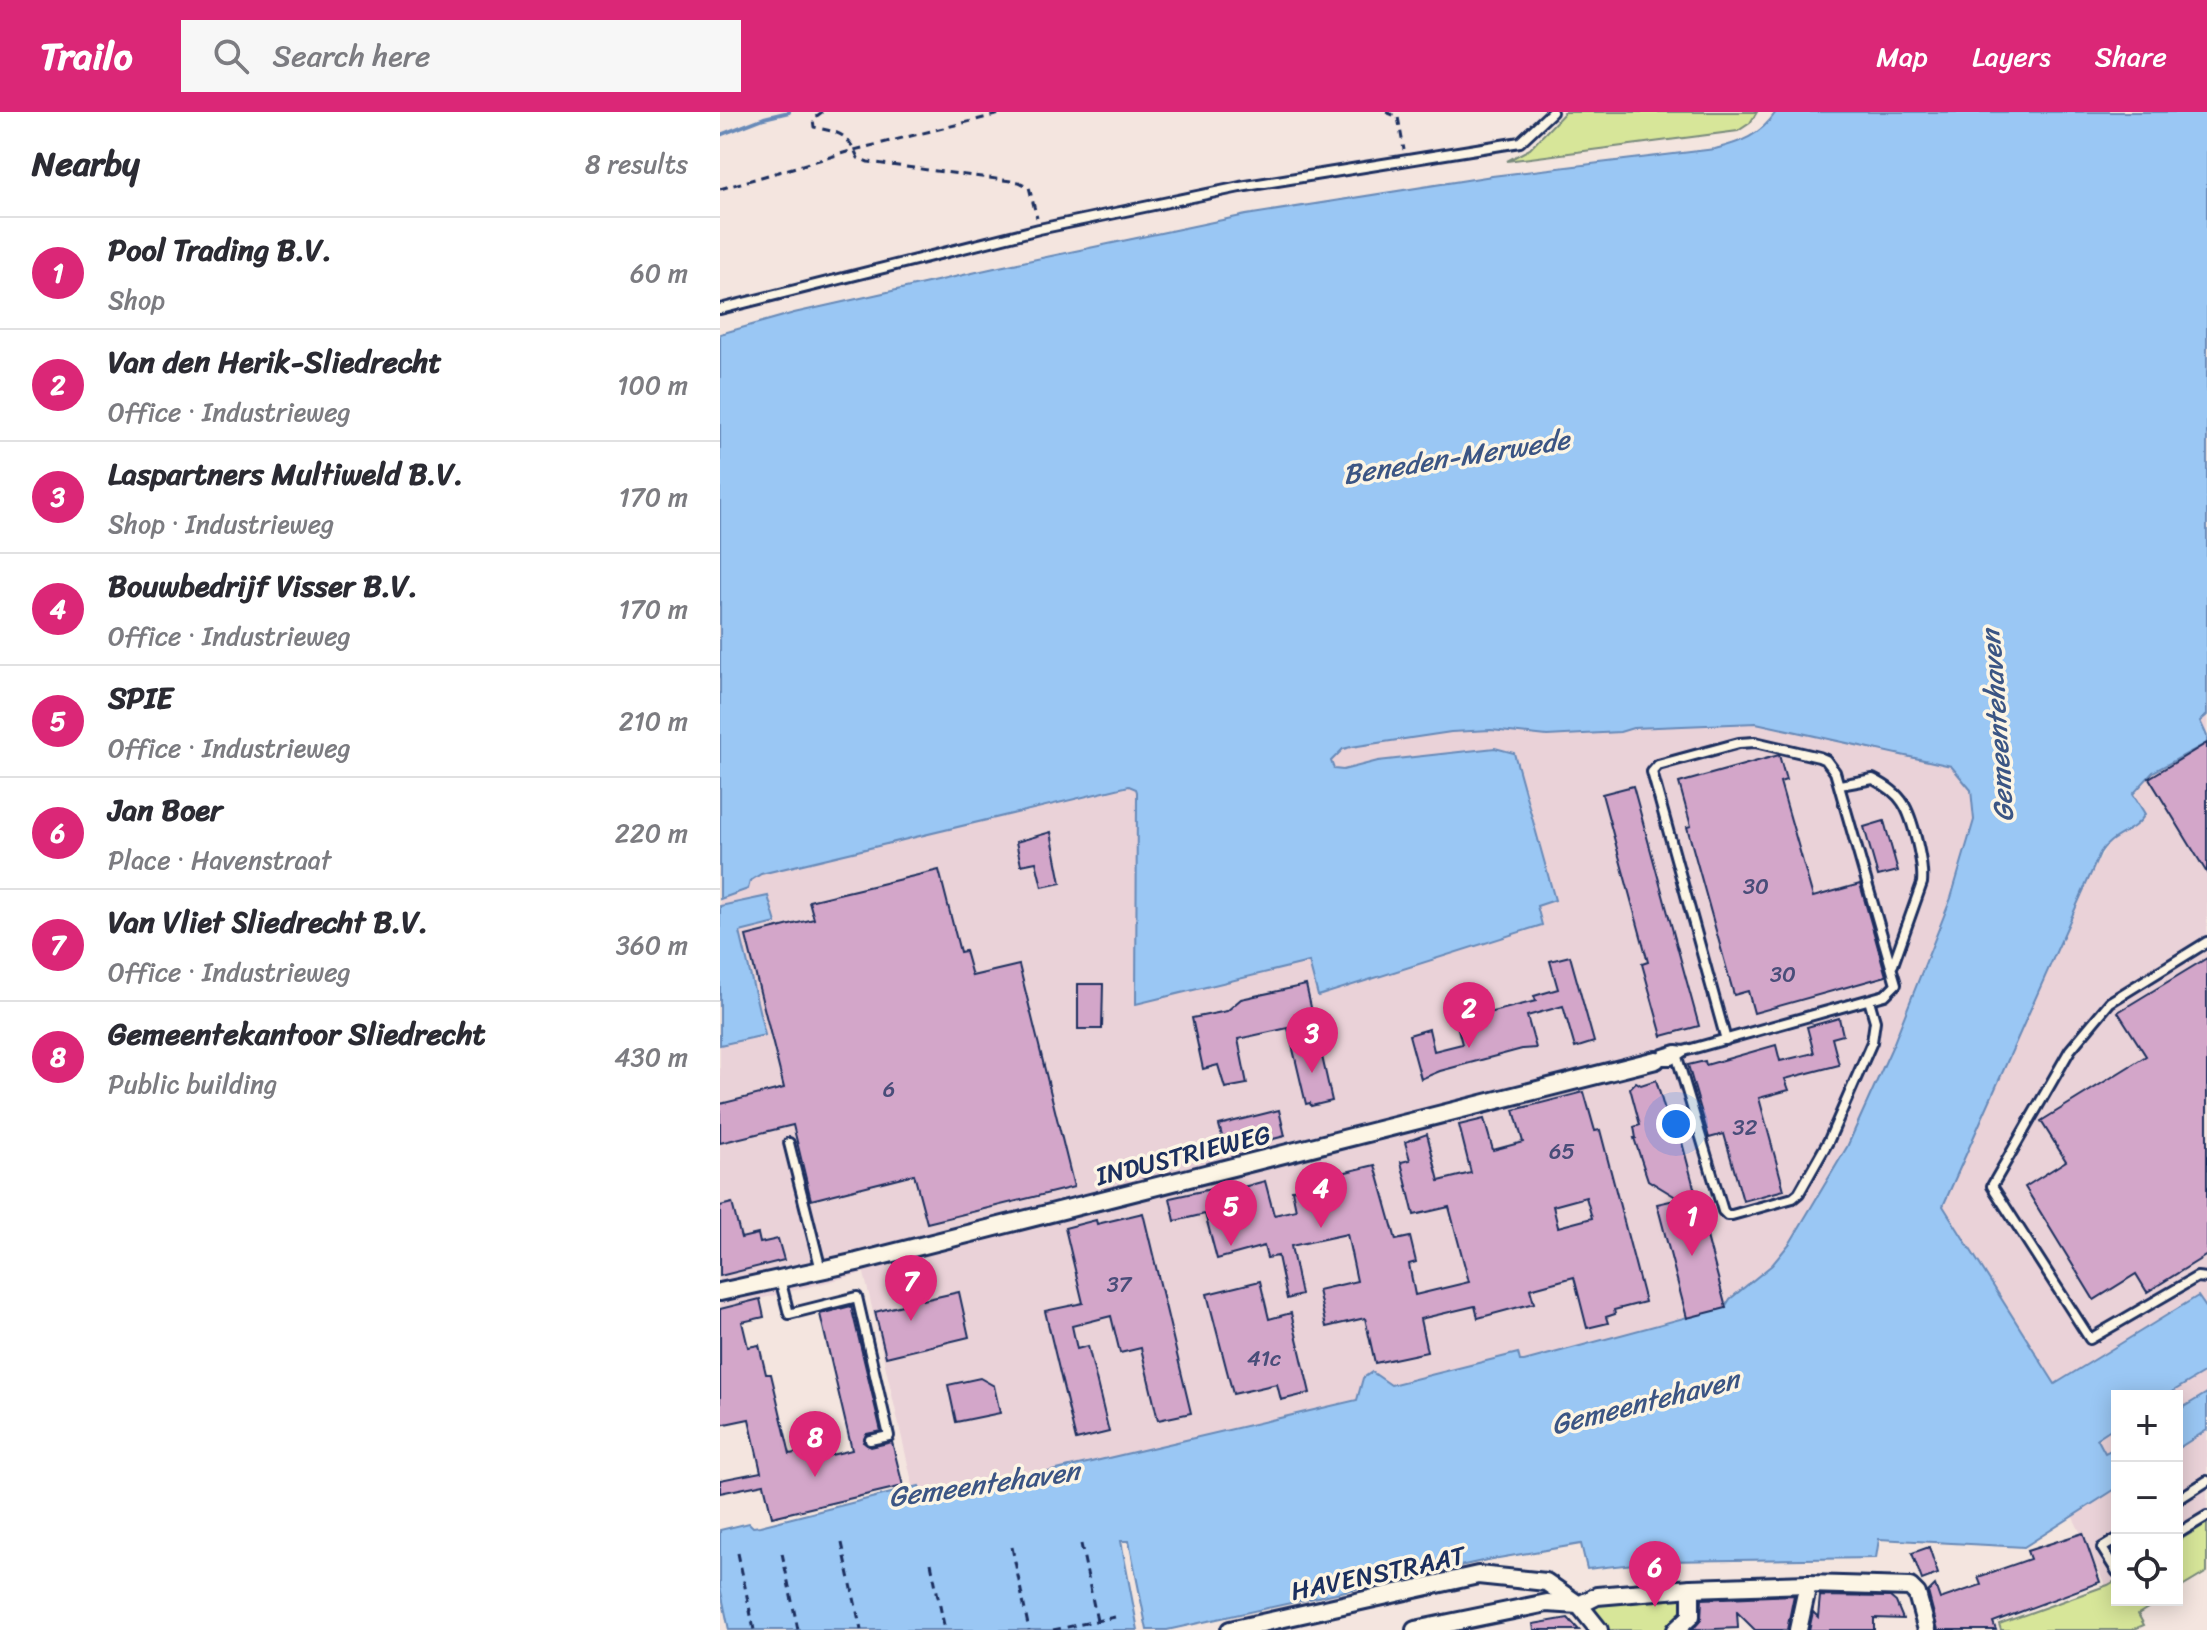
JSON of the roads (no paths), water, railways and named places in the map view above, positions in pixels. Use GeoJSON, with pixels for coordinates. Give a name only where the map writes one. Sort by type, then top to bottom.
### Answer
{"type":"FeatureCollection","features":[{"type":"Feature","properties":{"kind":"street","name":"INDUSTRIEWEG"},"geometry":{"type":"LineString","coordinates":[[720,1292],[821,1270],[1656,1060]]}},
{"type":"Feature","properties":{"kind":"street","name":"HAVENSTRAAT"},"geometry":{"type":"LineString","coordinates":[[1230,1630],[1478,1575],[1546,1582],[1579,1605],[1599,1630]]}},
{"type":"Feature","properties":{"kind":"street"},"geometry":{"type":"LineString","coordinates":[[1798,1630],[1808,1584]]}},
{"type":"Feature","properties":{"kind":"street"},"geometry":{"type":"LineString","coordinates":[[1415,1630],[1547,1603],[1579,1605],[1597,1596],[1691,1588],[1808,1584],[1910,1587],[1917,1594],[1927,1630]]}},
{"type":"Feature","properties":{"kind":"street"},"geometry":{"type":"LineString","coordinates":[[1676,1630],[1691,1616],[1691,1588]]}},
{"type":"Feature","properties":{"kind":"lane"},"geometry":{"type":"LineString","coordinates":[[720,309],[1039,229],[1240,187],[1520,142],[1552,112]]}},
{"type":"Feature","properties":{"kind":"lane"},"geometry":{"type":"LineString","coordinates":[[1656,1060],[1666,1061],[1726,1040],[1869,1000],[1885,995],[1893,988],[1896,978],[1840,785],[1831,765],[1819,757],[1755,742],[1739,743],[1658,765],[1652,772],[1726,1040]]}},
{"type":"Feature","properties":{"kind":"lane"},"geometry":{"type":"LineString","coordinates":[[1840,785],[1873,779],[1899,798],[1906,810],[1923,872],[1922,883],[1892,966]]}},
{"type":"Feature","properties":{"kind":"lane"},"geometry":{"type":"LineString","coordinates":[[2207,942],[2110,1002],[2070,1050],[1992,1186],[2090,1339],[2197,1277],[2207,1278]]}},
{"type":"Feature","properties":{"kind":"lane"},"geometry":{"type":"LineString","coordinates":[[1681,1054],[1723,1211],[1732,1215],[1793,1198],[1799,1193],[1829,1140],[1872,1042],[1875,1021],[1869,1000]]}},
{"type":"Feature","properties":{"kind":"lane"},"geometry":{"type":"LineString","coordinates":[[789,1143],[821,1270]]}},
{"type":"Feature","properties":{"kind":"lane"},"geometry":{"type":"LineString","coordinates":[[780,1279],[789,1314],[857,1297],[889,1436],[870,1440]]}},
{"type":"Feature","properties":{"kind":"lane"},"geometry":{"type":"LineString","coordinates":[[2183,1496],[2207,1481]]}},
{"type":"Feature","properties":{"kind":"lane"},"geometry":{"type":"LineString","coordinates":[[2183,1530],[2207,1516]]}},
{"type":"Feature","properties":{"kind":"lane"},"geometry":{"type":"LineString","coordinates":[[2111,1543],[2102,1548],[2111,1562]]}},
{"type":"Feature","properties":{"kind":"water"},"geometry":{"type":"Polygon","coordinates":[[[1776,112],[2207,112],[2207,715],[2200,721],[2207,743],[2153,772],[2133,794],[2145,814],[2100,853],[1943,1206],[2055,1384],[2198,1296],[2207,1309],[2207,1371],[2175,1390],[2111,1390],[2111,1429],[2097,1438],[2105,1453],[2111,1450],[2111,1492],[2024,1547],[1879,1539],[1876,1558],[1663,1561],[1587,1569],[1581,1544],[1487,1560],[1167,1630],[1147,1630],[1129,1541],[1121,1541],[1138,1630],[729,1630],[720,1587],[720,1530],[749,1523],[753,1527],[760,1526],[919,1486],[924,1501],[1357,1400],[1363,1378],[1372,1372],[1391,1385],[1518,1353],[1520,1361],[1524,1361],[1725,1307],[1730,1299],[1772,1265],[1790,1243],[1847,1147],[1893,1045],[1951,898],[1974,820],[1971,790],[1951,766],[1756,723],[1633,728],[1620,732],[1547,736],[1491,730],[1451,732],[1343,749],[1331,761],[1334,769],[1495,748],[1514,753],[1555,900],[1537,906],[1542,925],[1318,996],[1309,962],[1136,1004],[1137,792],[1129,786],[761,874],[750,881],[748,889],[720,899],[720,334],[794,313],[1246,215],[1492,176],[1715,149],[1749,137],[1776,112]]]}},
{"type":"Feature","properties":{"kind":"water"},"geometry":{"type":"Polygon","coordinates":[[[768,896],[776,923],[740,932],[765,1035],[720,1045],[720,906],[768,896]]]}},
{"type":"Feature","properties":{"kind":"water"},"geometry":{"type":"Polygon","coordinates":[[[2207,1393],[2207,1430],[2183,1445],[2183,1407],[2207,1393]]]}},
{"type":"Feature","properties":{"kind":"waterway"},"geometry":{"type":"LineString","coordinates":[[720,135],[789,112]]}},
{"type":"Feature","properties":{"kind":"place","name":"Van den Herik-Sliedrecht"},"geometry":{"type":"Point","coordinates":[1469,1048]}},
{"type":"Feature","properties":{"kind":"place","name":"Laspartners Multiweld B.V."},"geometry":{"type":"Point","coordinates":[1312,1073]}},
{"type":"Feature","properties":{"kind":"place","name":"Bouwbedrijf Visser B.V."},"geometry":{"type":"Point","coordinates":[1321,1228]}},
{"type":"Feature","properties":{"kind":"place","name":"SPIE"},"geometry":{"type":"Point","coordinates":[1231,1246]}},
{"type":"Feature","properties":{"kind":"place","name":"Pool Trading B.V."},"geometry":{"type":"Point","coordinates":[1692,1256]}},
{"type":"Feature","properties":{"kind":"place","name":"Van Vliet Sliedrecht B.V."},"geometry":{"type":"Point","coordinates":[911,1321]}},
{"type":"Feature","properties":{"kind":"place","name":"Gemeentekantoor Sliedrecht"},"geometry":{"type":"Point","coordinates":[815,1477]}},
{"type":"Feature","properties":{"kind":"place","name":"Jan Boer"},"geometry":{"type":"Point","coordinates":[1655,1607]}},
{"type":"Feature","properties":{"kind":"water label","name":"Beneden-Merwede"},"geometry":{"type":"Point","coordinates":[1456,457]}},
{"type":"Feature","properties":{"kind":"water label","name":"Gemeentehaven"},"geometry":{"type":"Point","coordinates":[1997,726]}},
{"type":"Feature","properties":{"kind":"water label","name":"Gemeentehaven"},"geometry":{"type":"Point","coordinates":[1645,1402]}},
{"type":"Feature","properties":{"kind":"water label","name":"Gemeentehaven"},"geometry":{"type":"Point","coordinates":[984,1484]}}]}
